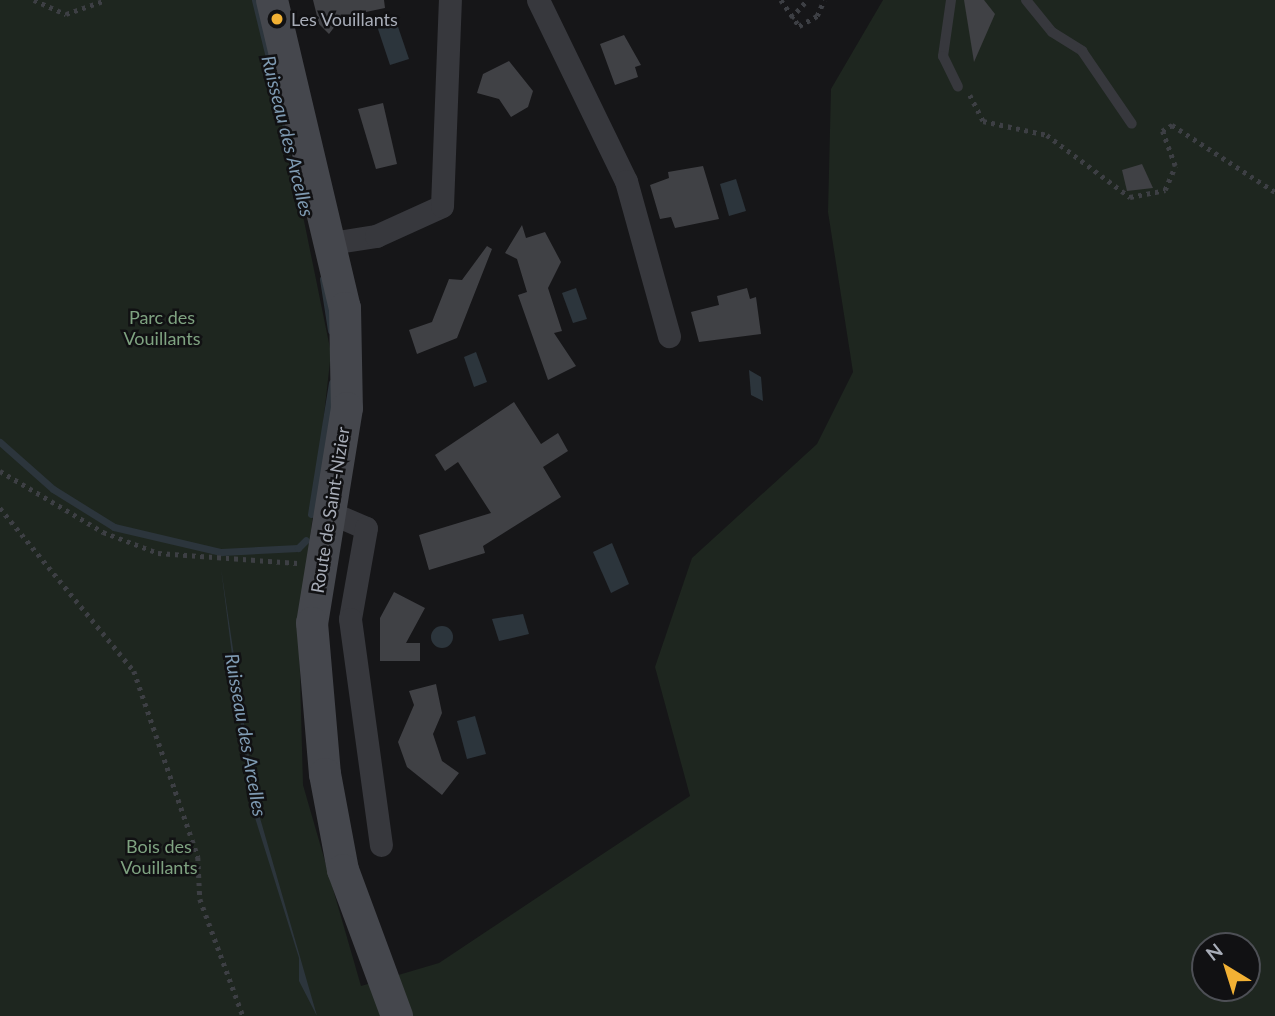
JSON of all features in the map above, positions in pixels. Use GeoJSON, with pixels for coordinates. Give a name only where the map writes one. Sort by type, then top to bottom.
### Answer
{"type":"FeatureCollection","features":[{"type":"Feature","properties":{"kind":"main road","name":"Route de Saint-Nizier"},"geometry":{"type":"LineString","coordinates":[[272,0],[331,243],[348,363],[312,623],[325,774],[343,870],[397,1016]]}},
{"type":"Feature","properties":{"kind":"street"},"geometry":{"type":"LineString","coordinates":[[331,243],[376,236],[442,206],[450,0]]}},
{"type":"Feature","properties":{"kind":"street"},"geometry":{"type":"LineString","coordinates":[[538,0],[626,181],[668,336]]}},
{"type":"Feature","properties":{"kind":"street"},"geometry":{"type":"LineString","coordinates":[[329,512],[366,528],[350,619],[381,845]]}},
{"type":"Feature","properties":{"kind":"lane"},"geometry":{"type":"LineString","coordinates":[[951,0],[943,56],[958,87]]}},
{"type":"Feature","properties":{"kind":"lane"},"geometry":{"type":"LineString","coordinates":[[1026,0],[1052,32],[1082,51],[1132,124]]}},
{"type":"Feature","properties":{"kind":"path"},"geometry":{"type":"LineString","coordinates":[[34,0],[66,14],[106,0]]}},
{"type":"Feature","properties":{"kind":"path"},"geometry":{"type":"LineString","coordinates":[[781,0],[799,26],[808,21],[824,0]]}},
{"type":"Feature","properties":{"kind":"path"},"geometry":{"type":"LineString","coordinates":[[791,18],[807,0]]}},
{"type":"Feature","properties":{"kind":"path"},"geometry":{"type":"LineString","coordinates":[[958,87],[975,98],[983,121],[1048,135],[1130,197],[1165,190],[1175,166],[1162,131],[1172,125],[1275,192]]}},
{"type":"Feature","properties":{"kind":"path"},"geometry":{"type":"LineString","coordinates":[[0,471],[103,532],[158,553],[320,564]]}},
{"type":"Feature","properties":{"kind":"path"},"geometry":{"type":"LineString","coordinates":[[0,508],[134,671],[198,857],[200,899],[243,1016]]}},
{"type":"Feature","properties":{"kind":"green space"},"geometry":{"type":"Polygon","coordinates":[[[0,0],[259,0],[331,353],[299,637],[303,785],[361,986],[439,963],[690,796],[655,667],[692,558],[817,444],[853,372],[828,212],[831,89],[883,0],[1275,0],[1275,1016],[0,1016],[0,0]]]}},
{"type":"Feature","properties":{"kind":"shaded area"},"geometry":{"type":"Polygon","coordinates":[[[395,18],[409,59],[390,65],[376,23],[395,18]]]}},
{"type":"Feature","properties":{"kind":"shaded area"},"geometry":{"type":"Polygon","coordinates":[[[736,179],[746,211],[729,216],[720,184],[736,179]]]}},
{"type":"Feature","properties":{"kind":"shaded area"},"geometry":{"type":"Polygon","coordinates":[[[576,288],[587,319],[573,323],[562,293],[576,288]]]}},
{"type":"Feature","properties":{"kind":"shaded area"},"geometry":{"type":"Polygon","coordinates":[[[476,352],[487,382],[474,387],[464,357],[476,352]]]}},
{"type":"Feature","properties":{"kind":"shaded area"},"geometry":{"type":"Polygon","coordinates":[[[749,370],[761,377],[763,401],[751,395],[749,370]]]}},
{"type":"Feature","properties":{"kind":"shaded area"},"geometry":{"type":"Polygon","coordinates":[[[612,543],[629,584],[611,593],[593,552],[612,543]]]}},
{"type":"Feature","properties":{"kind":"shaded area"},"geometry":{"type":"Polygon","coordinates":[[[221,568],[256,804],[317,1016],[299,981],[299,958],[251,805],[221,568]]]}},
{"type":"Feature","properties":{"kind":"shaded area"},"geometry":{"type":"Polygon","coordinates":[[[523,614],[529,634],[499,641],[492,619],[523,614]]]}},
{"type":"Feature","properties":{"kind":"shaded area"},"geometry":{"type":"Polygon","coordinates":[[[442,626],[450,629],[453,637],[450,645],[442,648],[434,645],[431,637],[434,629],[442,626]]]}},
{"type":"Feature","properties":{"kind":"shaded area"},"geometry":{"type":"Polygon","coordinates":[[[475,716],[486,754],[467,759],[457,721],[475,716]]]}},
{"type":"Feature","properties":{"kind":"building"},"geometry":{"type":"Polygon","coordinates":[[[313,0],[384,0],[385,8],[342,17],[329,34],[319,24],[313,0]]]}},
{"type":"Feature","properties":{"kind":"building"},"geometry":{"type":"Polygon","coordinates":[[[964,0],[984,0],[995,14],[974,62],[964,0]]]}},
{"type":"Feature","properties":{"kind":"building"},"geometry":{"type":"Polygon","coordinates":[[[624,35],[641,65],[635,67],[638,77],[615,85],[600,44],[624,35]]]}},
{"type":"Feature","properties":{"kind":"building"},"geometry":{"type":"Polygon","coordinates":[[[509,61],[533,91],[528,107],[511,117],[499,99],[477,93],[483,74],[509,61]]]}},
{"type":"Feature","properties":{"kind":"building"},"geometry":{"type":"Polygon","coordinates":[[[383,103],[397,164],[376,169],[358,109],[383,103]]]}},
{"type":"Feature","properties":{"kind":"building"},"geometry":{"type":"Polygon","coordinates":[[[1142,164],[1153,188],[1127,191],[1122,170],[1142,164]]]}},
{"type":"Feature","properties":{"kind":"building"},"geometry":{"type":"Polygon","coordinates":[[[703,166],[719,219],[675,228],[671,217],[660,219],[650,185],[669,178],[668,172],[703,166]]]}},
{"type":"Feature","properties":{"kind":"building"},"geometry":{"type":"Polygon","coordinates":[[[522,225],[526,238],[545,232],[561,262],[548,288],[562,331],[554,333],[576,366],[548,380],[518,295],[527,292],[517,259],[505,253],[522,225]]]}},
{"type":"Feature","properties":{"kind":"building"},"geometry":{"type":"Polygon","coordinates":[[[487,246],[492,249],[457,338],[417,354],[409,330],[432,322],[449,279],[462,280],[487,246]]]}},
{"type":"Feature","properties":{"kind":"building"},"geometry":{"type":"Polygon","coordinates":[[[747,288],[750,299],[756,297],[761,334],[699,342],[691,312],[719,305],[717,296],[747,288]]]}},
{"type":"Feature","properties":{"kind":"building"},"geometry":{"type":"Polygon","coordinates":[[[514,402],[541,444],[558,433],[568,451],[543,467],[561,497],[483,546],[485,553],[429,570],[419,535],[491,513],[458,462],[445,471],[435,455],[514,402]]]}},
{"type":"Feature","properties":{"kind":"building"},"geometry":{"type":"Polygon","coordinates":[[[394,592],[425,608],[406,643],[420,643],[420,661],[380,661],[380,618],[394,592]]]}},
{"type":"Feature","properties":{"kind":"building"},"geometry":{"type":"Polygon","coordinates":[[[436,684],[442,713],[433,734],[442,761],[459,773],[442,795],[407,767],[398,742],[414,705],[409,691],[436,684]]]}},
{"type":"Feature","properties":{"kind":"waterway","name":"Ruisseau des Arcelles"},"geometry":{"type":"LineString","coordinates":[[255,0],[289,139]]}},
{"type":"Feature","properties":{"kind":"waterway","name":"Ruisseau des Arcelles"},"geometry":{"type":"LineString","coordinates":[[323,279],[331,330]]}},
{"type":"Feature","properties":{"kind":"waterway","name":"Ruisseau des Arcelles"},"geometry":{"type":"LineString","coordinates":[[311,514],[332,383]]}},
{"type":"Feature","properties":{"kind":"waterway"},"geometry":{"type":"LineString","coordinates":[[0,442],[53,489],[114,527],[221,552],[298,548],[306,540]]}},
{"type":"Feature","properties":{"kind":"place","name":"Les Vouillants"},"geometry":{"type":"Point","coordinates":[277,19]}},
{"type":"Feature","properties":{"kind":"park label","name":"Parc des Vouillants"},"geometry":{"type":"Point","coordinates":[162,328]}},
{"type":"Feature","properties":{"kind":"park label","name":"Bois des Vouillants"},"geometry":{"type":"Point","coordinates":[159,857]}}]}
